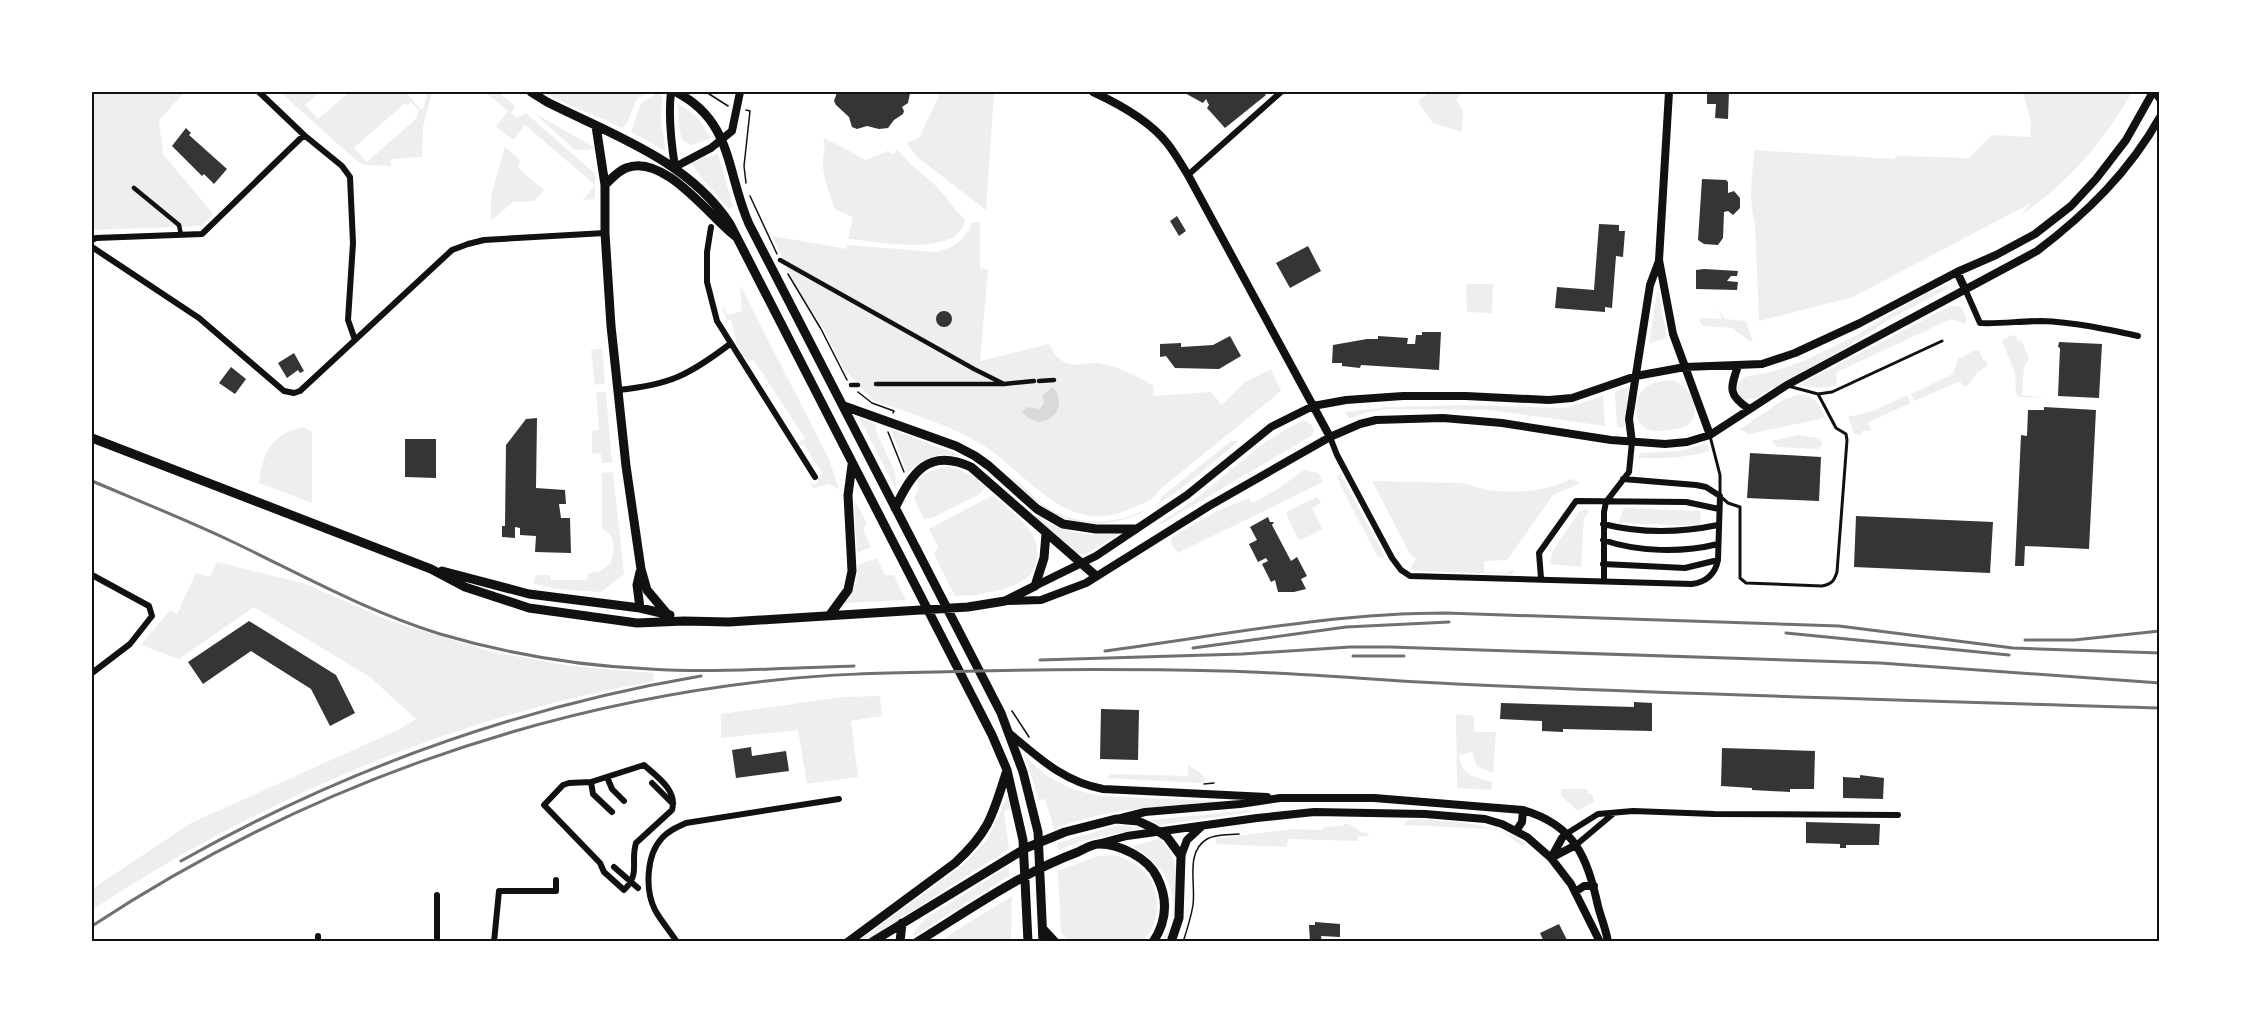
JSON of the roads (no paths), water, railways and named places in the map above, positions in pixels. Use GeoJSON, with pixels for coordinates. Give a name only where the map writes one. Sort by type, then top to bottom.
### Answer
{"type":"FeatureCollection","features":[{"type":"Feature","properties":{"kind":"main road"},"geometry":{"type":"LineString","coordinates":[[531,92],[675,167],[719,207],[738,238],[980,712],[1007,770],[1023,840],[1028,942]]}},
{"type":"Feature","properties":{"kind":"main road"},"geometry":{"type":"LineString","coordinates":[[673,92],[695,103],[705,112],[722,139],[745,214],[1009,733],[1023,772],[1038,832],[1043,942]]}},
{"type":"Feature","properties":{"kind":"main road"},"geometry":{"type":"LineString","coordinates":[[596,126],[605,185],[608,297],[641,569],[647,590],[668,615]]}},
{"type":"Feature","properties":{"kind":"main road"},"geometry":{"type":"LineString","coordinates":[[605,185],[621,171],[645,165],[673,179],[738,238]]}},
{"type":"Feature","properties":{"kind":"main road"},"geometry":{"type":"LineString","coordinates":[[844,406],[956,446],[975,456],[1037,509],[1063,524],[1096,529],[1136,529]]}},
{"type":"Feature","properties":{"kind":"main road"},"geometry":{"type":"LineString","coordinates":[[92,438],[431,569],[465,587],[529,608],[637,622],[729,622],[968,607],[1005,601],[1035,586],[1044,558],[1046,534]]}},
{"type":"Feature","properties":{"kind":"main road"},"geometry":{"type":"LineString","coordinates":[[897,511],[909,480],[917,470],[942,460],[959,461],[971,467],[1096,576]]}},
{"type":"Feature","properties":{"kind":"main road"},"geometry":{"type":"LineString","coordinates":[[829,616],[848,590],[852,571],[848,495],[852,465]]}},
{"type":"Feature","properties":{"kind":"main road"},"geometry":{"type":"LineString","coordinates":[[431,569],[529,594],[640,608],[684,621]]}},
{"type":"Feature","properties":{"kind":"main road"},"geometry":{"type":"LineString","coordinates":[[640,608],[637,585],[641,569]]}},
{"type":"Feature","properties":{"kind":"main road"},"geometry":{"type":"LineString","coordinates":[[637,622],[647,590]]}},
{"type":"Feature","properties":{"kind":"main road"},"geometry":{"type":"LineString","coordinates":[[848,942],[968,852],[989,825],[1007,770]]}},
{"type":"Feature","properties":{"kind":"main road"},"geometry":{"type":"LineString","coordinates":[[872,942],[1026,848],[1065,832],[1116,819],[1138,821],[1160,832],[1181,856],[1179,918],[1171,942]]}},
{"type":"Feature","properties":{"kind":"main road"},"geometry":{"type":"LineString","coordinates":[[917,942],[1031,873],[1098,844],[1127,851],[1142,859],[1155,873],[1163,889],[1166,908],[1163,923],[1153,942]]}},
{"type":"Feature","properties":{"kind":"main road"},"geometry":{"type":"LineString","coordinates":[[900,942],[902,923]]}},
{"type":"Feature","properties":{"kind":"main road"},"geometry":{"type":"LineString","coordinates":[[1043,930],[1055,942]]}},
{"type":"Feature","properties":{"kind":"main road"},"geometry":{"type":"LineString","coordinates":[[931,942],[933,932]]}},
{"type":"Feature","properties":{"kind":"street"},"geometry":{"type":"LineString","coordinates":[[259,92],[304,135],[342,166],[350,177],[353,243],[348,320],[355,340]]}},
{"type":"Feature","properties":{"kind":"street"},"geometry":{"type":"LineString","coordinates":[[673,92],[669,109],[670,138],[675,167],[732,131],[740,92]]}},
{"type":"Feature","properties":{"kind":"street"},"geometry":{"type":"LineString","coordinates":[[1094,92],[1145,123],[1166,141],[1188,175],[1330,437],[1337,455],[1392,558],[1401,570],[1416,577],[1700,583],[1712,574],[1718,560],[1720,496],[1696,485],[1623,479]]}},
{"type":"Feature","properties":{"kind":"street"},"geometry":{"type":"LineString","coordinates":[[1188,175],[1281,92]]}},
{"type":"Feature","properties":{"kind":"street"},"geometry":{"type":"LineString","coordinates":[[1669,92],[1659,260],[1669,320],[1710,435]]}},
{"type":"Feature","properties":{"kind":"street"},"geometry":{"type":"LineString","coordinates":[[1035,586],[1081,564],[1136,529],[1187,495],[1271,427],[1313,406],[1346,400],[1403,396],[1549,400],[1572,398],[1636,376],[1685,367],[1762,364],[1795,353],[1860,323],[2035,234],[2071,206],[2096,179],[2126,140],[2154,92],[2160,99]]}},
{"type":"Feature","properties":{"kind":"street"},"geometry":{"type":"LineString","coordinates":[[1005,601],[1041,600],[1086,583],[1209,506],[1330,437],[1376,420],[1425,418],[1502,423],[1632,442],[1665,444],[1687,442],[1710,435],[1787,386],[2037,251],[2072,225],[2117,179],[2147,140],[2160,117]]}},
{"type":"Feature","properties":{"kind":"street"},"geometry":{"type":"LineString","coordinates":[[92,240],[96,238],[196,235],[207,230],[304,135]]}},
{"type":"Feature","properties":{"kind":"street"},"geometry":{"type":"LineString","coordinates":[[134,188],[179,225],[181,235]]}},
{"type":"Feature","properties":{"kind":"street"},"geometry":{"type":"LineString","coordinates":[[711,226],[707,252],[707,282],[717,321],[815,477]]}},
{"type":"Feature","properties":{"kind":"street"},"geometry":{"type":"LineString","coordinates":[[92,247],[199,318],[284,391],[291,393],[300,391],[446,254],[458,247],[484,240],[605,233]]}},
{"type":"Feature","properties":{"kind":"street"},"geometry":{"type":"LineString","coordinates":[[780,260],[964,364],[1004,384]]}},
{"type":"Feature","properties":{"kind":"street"},"geometry":{"type":"LineString","coordinates":[[1604,581],[1603,524],[1606,502],[1629,471],[1632,442],[1629,419],[1650,285],[1659,260]]}},
{"type":"Feature","properties":{"kind":"street"},"geometry":{"type":"LineString","coordinates":[[1957,273],[1980,323],[2059,322],[2138,336]]}},
{"type":"Feature","properties":{"kind":"street"},"geometry":{"type":"LineString","coordinates":[[618,390],[663,384],[678,378],[730,344]]}},
{"type":"Feature","properties":{"kind":"street"},"geometry":{"type":"LineString","coordinates":[[1738,366],[1732,384],[1732,393],[1749,409]]}},
{"type":"Feature","properties":{"kind":"street"},"geometry":{"type":"LineString","coordinates":[[876,384],[1004,384],[1054,380]]}},
{"type":"Feature","properties":{"kind":"street"},"geometry":{"type":"LineString","coordinates":[[851,385],[858,385]]}},
{"type":"Feature","properties":{"kind":"street"},"geometry":{"type":"LineString","coordinates":[[1542,578],[1539,553],[1576,501],[1686,502],[1719,509]]}},
{"type":"Feature","properties":{"kind":"street"},"geometry":{"type":"LineString","coordinates":[[1603,524],[1630,531],[1693,531],[1718,525]]}},
{"type":"Feature","properties":{"kind":"street"},"geometry":{"type":"LineString","coordinates":[[1603,540],[1626,547],[1665,549],[1694,549],[1718,544]]}},
{"type":"Feature","properties":{"kind":"street"},"geometry":{"type":"LineString","coordinates":[[1603,564],[1685,568],[1718,560]]}},
{"type":"Feature","properties":{"kind":"street"},"geometry":{"type":"LineString","coordinates":[[92,575],[149,606],[152,611],[152,616],[130,644],[92,674]]}},
{"type":"Feature","properties":{"kind":"street"},"geometry":{"type":"LineString","coordinates":[[1009,733],[1052,769],[1086,786],[1103,789],[1280,798],[1374,798],[1523,810],[1539,814],[1566,834],[1585,859],[1608,942]]}},
{"type":"Feature","properties":{"kind":"street"},"geometry":{"type":"LineString","coordinates":[[644,765],[670,789],[674,805],[672,810],[636,843],[635,875],[624,890],[604,872],[600,863],[544,805],[563,785],[591,782],[644,765]]}},
{"type":"Feature","properties":{"kind":"street"},"geometry":{"type":"LineString","coordinates":[[607,777],[612,789],[624,801]]}},
{"type":"Feature","properties":{"kind":"street"},"geometry":{"type":"LineString","coordinates":[[591,782],[593,794],[612,812]]}},
{"type":"Feature","properties":{"kind":"street"},"geometry":{"type":"LineString","coordinates":[[652,783],[674,805]]}},
{"type":"Feature","properties":{"kind":"street"},"geometry":{"type":"LineString","coordinates":[[1116,819],[1145,812],[1240,804],[1280,798]]}},
{"type":"Feature","properties":{"kind":"street"},"geometry":{"type":"LineString","coordinates":[[677,942],[654,909],[652,902],[650,862],[661,838],[674,828],[686,823],[839,799]]}},
{"type":"Feature","properties":{"kind":"street"},"geometry":{"type":"LineString","coordinates":[[1516,831],[1522,822],[1523,810]]}},
{"type":"Feature","properties":{"kind":"street"},"geometry":{"type":"LineString","coordinates":[[1098,844],[1127,836],[1203,825],[1344,811],[1467,817],[1494,822],[1534,842],[1551,858],[1564,873],[1600,942]]}},
{"type":"Feature","properties":{"kind":"street"},"geometry":{"type":"LineString","coordinates":[[1551,858],[1566,834],[1598,814],[1633,811],[1898,815]]}},
{"type":"Feature","properties":{"kind":"street"},"geometry":{"type":"LineString","coordinates":[[1551,858],[1576,845],[1614,813]]}},
{"type":"Feature","properties":{"kind":"street"},"geometry":{"type":"LineString","coordinates":[[1181,856],[1187,840],[1203,825]]}},
{"type":"Feature","properties":{"kind":"street"},"geometry":{"type":"LineString","coordinates":[[614,867],[638,888]]}},
{"type":"Feature","properties":{"kind":"street"},"geometry":{"type":"LineString","coordinates":[[494,942],[499,891],[556,891],[556,880]]}},
{"type":"Feature","properties":{"kind":"street"},"geometry":{"type":"LineString","coordinates":[[1575,892],[1584,886],[1594,886]]}},
{"type":"Feature","properties":{"kind":"street"},"geometry":{"type":"LineString","coordinates":[[437,895],[437,942]]}},
{"type":"Feature","properties":{"kind":"lane"},"geometry":{"type":"LineString","coordinates":[[1787,386],[1818,394],[1832,392],[1942,341]]}},
{"type":"Feature","properties":{"kind":"lane"},"geometry":{"type":"LineString","coordinates":[[1710,435],[1720,475],[1720,496],[1728,503],[1740,507],[1739,575],[1743,581],[1822,586],[1834,581],[1837,572],[1847,447],[1846,434],[1836,428],[1818,394]]}},
{"type":"Feature","properties":{"kind":"railway"},"geometry":{"type":"LineString","coordinates":[[92,481],[181,518],[335,592],[412,625],[492,647],[570,662],[650,669],[726,670],[854,666]]}},
{"type":"Feature","properties":{"kind":"railway"},"geometry":{"type":"LineString","coordinates":[[1105,651],[1317,621],[1446,613],[1839,626],[2013,648],[2160,653]]}},
{"type":"Feature","properties":{"kind":"railway"},"geometry":{"type":"LineString","coordinates":[[1193,648],[1346,627],[1449,622]]}},
{"type":"Feature","properties":{"kind":"railway"},"geometry":{"type":"LineString","coordinates":[[2025,640],[2074,640],[2160,631]]}},
{"type":"Feature","properties":{"kind":"railway"},"geometry":{"type":"LineString","coordinates":[[1786,633],[2009,655]]}},
{"type":"Feature","properties":{"kind":"railway"},"geometry":{"type":"LineString","coordinates":[[1040,660],[1390,647],[1880,663],[2160,683]]}},
{"type":"Feature","properties":{"kind":"railway"},"geometry":{"type":"LineString","coordinates":[[1353,656],[1404,656]]}},
{"type":"Feature","properties":{"kind":"railway"},"geometry":{"type":"LineString","coordinates":[[92,926],[170,878],[251,834],[334,796],[419,762],[506,734],[595,710],[685,692],[776,680],[856,674],[972,671],[1223,671],[1563,689],[2160,708]]}},
{"type":"Feature","properties":{"kind":"railway"},"geometry":{"type":"LineString","coordinates":[[181,861],[305,798],[433,746],[565,705],[701,676]]}}]}
